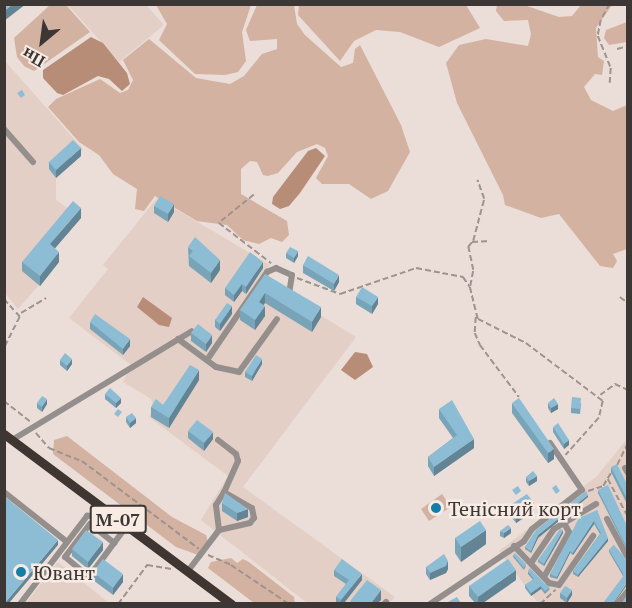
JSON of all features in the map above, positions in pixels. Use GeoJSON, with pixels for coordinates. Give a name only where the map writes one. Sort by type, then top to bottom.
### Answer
{"type":"FeatureCollection","features":[{"type":"Feature","properties":{"kind":"highway","name":"М-07"},"geometry":{"type":"LineString","coordinates":[[8,437],[231,603]]}},
{"type":"Feature","properties":{"kind":"lane"},"geometry":{"type":"LineString","coordinates":[[4,129],[33,162]]}},
{"type":"Feature","properties":{"kind":"lane"},"geometry":{"type":"LineString","coordinates":[[207,360],[262,277],[276,268],[292,275],[289,295]]}},
{"type":"Feature","properties":{"kind":"lane"},"geometry":{"type":"LineString","coordinates":[[178,339],[229,373],[239,372],[277,319]]}},
{"type":"Feature","properties":{"kind":"lane"},"geometry":{"type":"LineString","coordinates":[[8,437],[33,427],[109,385],[192,331]]}},
{"type":"Feature","properties":{"kind":"lane"},"geometry":{"type":"LineString","coordinates":[[430,603],[514,546],[582,490],[543,433]]}},
{"type":"Feature","properties":{"kind":"lane"},"geometry":{"type":"LineString","coordinates":[[188,571],[205,552],[219,530],[216,505],[238,461],[236,454],[218,440]]}},
{"type":"Feature","properties":{"kind":"lane"},"geometry":{"type":"LineString","coordinates":[[4,492],[67,542]]}},
{"type":"Feature","properties":{"kind":"lane"},"geometry":{"type":"LineString","coordinates":[[219,530],[244,526],[254,518],[252,508],[224,492]]}},
{"type":"Feature","properties":{"kind":"lane"},"geometry":{"type":"LineString","coordinates":[[531,563],[545,540],[564,523],[596,504]]}},
{"type":"Feature","properties":{"kind":"lane"},"geometry":{"type":"LineString","coordinates":[[20,603],[87,516],[111,514]]}},
{"type":"Feature","properties":{"kind":"lane"},"geometry":{"type":"LineString","coordinates":[[606,519],[627,558]]}},
{"type":"Feature","properties":{"kind":"lane"},"geometry":{"type":"LineString","coordinates":[[544,577],[569,532],[564,523]]}},
{"type":"Feature","properties":{"kind":"lane"},"geometry":{"type":"LineString","coordinates":[[114,543],[90,524],[65,558],[89,577],[127,526]]}},
{"type":"Feature","properties":{"kind":"lane"},"geometry":{"type":"LineString","coordinates":[[514,546],[544,577],[559,585],[593,536]]}},
{"type":"Feature","properties":{"kind":"lane"},"geometry":{"type":"LineString","coordinates":[[617,603],[627,591]]}},
{"type":"Feature","properties":{"kind":"path"},"geometry":{"type":"LineString","coordinates":[[610,4],[601,20],[598,36],[611,68],[610,83]]}},
{"type":"Feature","properties":{"kind":"path"},"geometry":{"type":"LineString","coordinates":[[617,49],[627,46]]}},
{"type":"Feature","properties":{"kind":"path"},"geometry":{"type":"LineString","coordinates":[[477,180],[484,199],[472,242],[467,249],[473,270],[470,287],[476,316],[475,333],[480,345],[524,405]]}},
{"type":"Feature","properties":{"kind":"path"},"geometry":{"type":"LineString","coordinates":[[254,195],[219,224],[276,268]]}},
{"type":"Feature","properties":{"kind":"path"},"geometry":{"type":"LineString","coordinates":[[472,242],[490,241]]}},
{"type":"Feature","properties":{"kind":"path"},"geometry":{"type":"LineString","coordinates":[[292,275],[334,294],[416,268],[456,274],[470,287]]}},
{"type":"Feature","properties":{"kind":"path"},"geometry":{"type":"LineString","coordinates":[[620,297],[627,303]]}},
{"type":"Feature","properties":{"kind":"path"},"geometry":{"type":"LineString","coordinates":[[4,349],[20,314],[46,298]]}},
{"type":"Feature","properties":{"kind":"path"},"geometry":{"type":"LineString","coordinates":[[4,299],[20,314]]}},
{"type":"Feature","properties":{"kind":"path"},"geometry":{"type":"LineString","coordinates":[[476,316],[516,336],[599,395],[604,409],[599,418],[562,461]]}},
{"type":"Feature","properties":{"kind":"path"},"geometry":{"type":"LineString","coordinates":[[599,395],[615,384],[627,390]]}},
{"type":"Feature","properties":{"kind":"path"},"geometry":{"type":"LineString","coordinates":[[4,400],[28,416],[33,427],[49,448],[82,461],[205,552],[254,579],[289,603]]}},
{"type":"Feature","properties":{"kind":"path"},"geometry":{"type":"LineString","coordinates":[[582,490],[590,492],[603,486],[627,442]]}},
{"type":"Feature","properties":{"kind":"path"},"geometry":{"type":"LineString","coordinates":[[608,479],[627,517]]}},
{"type":"Feature","properties":{"kind":"path"},"geometry":{"type":"LineString","coordinates":[[590,492],[596,504]]}},
{"type":"Feature","properties":{"kind":"path"},"geometry":{"type":"LineString","coordinates":[[118,603],[147,565],[188,571]]}},
{"type":"Feature","properties":{"kind":"path"},"geometry":{"type":"LineString","coordinates":[[540,603],[559,585]]}},
{"type":"Feature","properties":{"kind":"shaded area"},"geometry":{"type":"Polygon","coordinates":[[[50,5],[66,5],[90,32],[34,71],[24,66],[17,57],[14,38],[50,5]]]}},
{"type":"Feature","properties":{"kind":"shaded area"},"geometry":{"type":"Polygon","coordinates":[[[68,5],[146,5],[164,25],[119,62],[68,5]]]}},
{"type":"Feature","properties":{"kind":"shaded area"},"geometry":{"type":"Polygon","coordinates":[[[156,5],[251,5],[242,32],[246,61],[238,72],[225,75],[195,74],[159,40],[167,24],[156,5]]]}},
{"type":"Feature","properties":{"kind":"shaded area"},"geometry":{"type":"Polygon","coordinates":[[[257,5],[294,5],[297,24],[305,35],[341,67],[353,63],[355,49],[360,45],[401,125],[410,152],[388,191],[371,199],[349,184],[322,184],[316,178],[328,156],[325,148],[317,144],[297,152],[278,173],[268,176],[263,175],[257,162],[250,161],[241,169],[241,194],[287,221],[289,235],[282,242],[271,238],[259,244],[243,240],[227,225],[197,221],[155,196],[144,211],[135,209],[137,189],[113,174],[99,155],[79,142],[48,107],[56,99],[100,79],[120,93],[128,90],[133,80],[123,60],[149,39],[196,78],[230,84],[244,76],[262,54],[277,49],[277,39],[250,41],[246,30],[257,5]]]}},
{"type":"Feature","properties":{"kind":"shaded area"},"geometry":{"type":"Polygon","coordinates":[[[299,5],[466,5],[480,28],[439,47],[400,32],[376,30],[354,41],[340,61],[298,15],[299,5]]]}},
{"type":"Feature","properties":{"kind":"shaded area"},"geometry":{"type":"Polygon","coordinates":[[[497,5],[524,5],[559,17],[572,16],[581,5],[612,5],[596,28],[598,57],[604,61],[602,75],[595,74],[584,87],[591,100],[613,111],[627,105],[627,249],[613,254],[617,261],[613,268],[600,266],[559,214],[541,218],[505,205],[503,195],[457,103],[446,63],[459,45],[486,39],[528,46],[531,34],[528,20],[504,21],[496,11],[497,5]]]}},
{"type":"Feature","properties":{"kind":"shaded area"},"geometry":{"type":"Polygon","coordinates":[[[627,22],[627,42],[609,45],[604,38],[606,30],[627,22]]]}},
{"type":"Feature","properties":{"kind":"shaded area"},"geometry":{"type":"Polygon","coordinates":[[[91,37],[103,43],[127,73],[130,84],[122,91],[109,79],[98,76],[63,95],[57,93],[43,78],[43,70],[91,37]]]}},
{"type":"Feature","properties":{"kind":"shaded area"},"geometry":{"type":"Polygon","coordinates":[[[4,60],[83,149],[56,178],[56,200],[81,218],[50,254],[59,262],[18,309],[5,293],[4,60]]]}},
{"type":"Feature","properties":{"kind":"shaded area"},"geometry":{"type":"Polygon","coordinates":[[[316,148],[325,156],[300,193],[289,206],[280,209],[272,204],[273,197],[308,151],[316,148]]]}},
{"type":"Feature","properties":{"kind":"shaded area"},"geometry":{"type":"Polygon","coordinates":[[[157,198],[270,265],[260,278],[356,337],[243,487],[395,597],[389,603],[307,603],[201,520],[228,476],[149,417],[154,408],[151,399],[123,382],[131,365],[69,318],[108,269],[103,265],[157,198]]]}},
{"type":"Feature","properties":{"kind":"shaded area"},"geometry":{"type":"Polygon","coordinates":[[[143,297],[172,318],[169,327],[159,325],[137,307],[143,297]]]}},
{"type":"Feature","properties":{"kind":"shaded area"},"geometry":{"type":"Polygon","coordinates":[[[355,352],[367,354],[373,367],[355,380],[341,370],[355,352]]]}},
{"type":"Feature","properties":{"kind":"shaded area"},"geometry":{"type":"Polygon","coordinates":[[[67,436],[172,517],[206,535],[208,542],[201,556],[176,547],[53,454],[54,440],[67,436]]]}},
{"type":"Feature","properties":{"kind":"shaded area"},"geometry":{"type":"Polygon","coordinates":[[[627,439],[627,603],[538,603],[499,551],[597,476],[627,439]]]}},
{"type":"Feature","properties":{"kind":"shaded area","name":"Тенісний корт"},"geometry":{"type":"Polygon","coordinates":[[[442,494],[451,507],[429,521],[421,509],[442,494]]]}},
{"type":"Feature","properties":{"kind":"shaded area"},"geometry":{"type":"Polygon","coordinates":[[[231,558],[237,563],[243,559],[249,562],[294,597],[295,603],[254,603],[208,568],[211,562],[231,558]]]}},
{"type":"Feature","properties":{"kind":"shaded area"},"geometry":{"type":"Polygon","coordinates":[[[58,562],[109,603],[26,603],[58,562]]]}},
{"type":"Feature","properties":{"kind":"building"},"geometry":{"type":"Polygon","coordinates":[[[4,4],[13,4],[4,11],[4,4]]]}},
{"type":"Feature","properties":{"kind":"building"},"geometry":{"type":"Polygon","coordinates":[[[22,90],[25,95],[21,98],[17,93],[22,90]]]}},
{"type":"Feature","properties":{"kind":"building"},"geometry":{"type":"Polygon","coordinates":[[[73,140],[81,148],[56,170],[49,162],[73,140]]]}},
{"type":"Feature","properties":{"kind":"building"},"geometry":{"type":"Polygon","coordinates":[[[160,196],[174,204],[168,214],[154,206],[160,196]]]}},
{"type":"Feature","properties":{"kind":"building"},"geometry":{"type":"Polygon","coordinates":[[[73,201],[81,208],[50,244],[59,252],[40,276],[22,262],[73,201]]]}},
{"type":"Feature","properties":{"kind":"building"},"geometry":{"type":"Polygon","coordinates":[[[195,237],[220,260],[211,273],[189,256],[193,251],[188,247],[195,237]]]}},
{"type":"Feature","properties":{"kind":"building"},"geometry":{"type":"Polygon","coordinates":[[[290,247],[298,251],[294,258],[286,253],[290,247]]]}},
{"type":"Feature","properties":{"kind":"building"},"geometry":{"type":"Polygon","coordinates":[[[250,252],[263,262],[246,287],[242,284],[234,295],[225,288],[250,252]]]}},
{"type":"Feature","properties":{"kind":"building"},"geometry":{"type":"Polygon","coordinates":[[[308,256],[339,275],[334,284],[303,265],[308,256]]]}},
{"type":"Feature","properties":{"kind":"building"},"geometry":{"type":"Polygon","coordinates":[[[265,274],[321,307],[312,322],[265,293],[259,302],[265,306],[255,320],[240,310],[265,274]]]}},
{"type":"Feature","properties":{"kind":"building"},"geometry":{"type":"Polygon","coordinates":[[[362,287],[378,297],[372,306],[356,297],[362,287]]]}},
{"type":"Feature","properties":{"kind":"building"},"geometry":{"type":"Polygon","coordinates":[[[227,303],[232,306],[220,324],[215,320],[227,303]]]}},
{"type":"Feature","properties":{"kind":"building"},"geometry":{"type":"Polygon","coordinates":[[[95,314],[130,339],[123,349],[90,322],[95,314]]]}},
{"type":"Feature","properties":{"kind":"building"},"geometry":{"type":"Polygon","coordinates":[[[198,324],[212,335],[206,344],[191,333],[198,324]]]}},
{"type":"Feature","properties":{"kind":"building"},"geometry":{"type":"Polygon","coordinates":[[[65,353],[72,359],[67,366],[60,360],[65,353]]]}},
{"type":"Feature","properties":{"kind":"building"},"geometry":{"type":"Polygon","coordinates":[[[256,355],[262,359],[252,376],[245,372],[256,355]]]}},
{"type":"Feature","properties":{"kind":"building"},"geometry":{"type":"Polygon","coordinates":[[[190,365],[199,370],[169,418],[151,407],[156,399],[163,405],[190,365]]]}},
{"type":"Feature","properties":{"kind":"building"},"geometry":{"type":"Polygon","coordinates":[[[110,388],[121,398],[116,403],[105,394],[110,388]]]}},
{"type":"Feature","properties":{"kind":"building"},"geometry":{"type":"Polygon","coordinates":[[[42,396],[47,399],[42,407],[37,403],[42,396]]]}},
{"type":"Feature","properties":{"kind":"building"},"geometry":{"type":"Polygon","coordinates":[[[572,397],[581,398],[580,409],[571,408],[572,397]]]}},
{"type":"Feature","properties":{"kind":"building"},"geometry":{"type":"Polygon","coordinates":[[[519,398],[554,449],[548,453],[512,403],[519,398]]]}},
{"type":"Feature","properties":{"kind":"building"},"geometry":{"type":"Polygon","coordinates":[[[554,398],[558,404],[551,408],[548,403],[554,398]]]}},
{"type":"Feature","properties":{"kind":"building"},"geometry":{"type":"Polygon","coordinates":[[[452,400],[474,439],[434,467],[428,457],[457,435],[439,409],[452,400]]]}},
{"type":"Feature","properties":{"kind":"building"},"geometry":{"type":"Polygon","coordinates":[[[118,409],[122,412],[118,417],[114,414],[118,409]]]}},
{"type":"Feature","properties":{"kind":"building"},"geometry":{"type":"Polygon","coordinates":[[[132,413],[136,418],[130,423],[126,417],[132,413]]]}},
{"type":"Feature","properties":{"kind":"building"},"geometry":{"type":"Polygon","coordinates":[[[197,420],[213,432],[204,443],[188,431],[197,420]]]}},
{"type":"Feature","properties":{"kind":"building"},"geometry":{"type":"Polygon","coordinates":[[[558,423],[569,440],[564,444],[553,427],[558,423]]]}},
{"type":"Feature","properties":{"kind":"building"},"geometry":{"type":"Polygon","coordinates":[[[617,464],[627,484],[627,499],[611,467],[617,464]]]}},
{"type":"Feature","properties":{"kind":"building"},"geometry":{"type":"Polygon","coordinates":[[[533,471],[537,476],[529,481],[526,477],[533,471]]]}},
{"type":"Feature","properties":{"kind":"building"},"geometry":{"type":"Polygon","coordinates":[[[556,485],[560,491],[556,494],[552,488],[556,485]]]}},
{"type":"Feature","properties":{"kind":"building"},"geometry":{"type":"Polygon","coordinates":[[[608,485],[627,526],[627,548],[598,490],[608,485]]]}},
{"type":"Feature","properties":{"kind":"building"},"geometry":{"type":"Polygon","coordinates":[[[518,486],[521,491],[516,495],[512,490],[518,486]]]}},
{"type":"Feature","properties":{"kind":"building"},"geometry":{"type":"Polygon","coordinates":[[[586,491],[588,495],[538,535],[531,551],[525,547],[536,530],[586,491]]]}},
{"type":"Feature","properties":{"kind":"building"},"geometry":{"type":"Polygon","coordinates":[[[225,493],[248,509],[237,513],[222,503],[225,493]]]}},
{"type":"Feature","properties":{"kind":"building"},"geometry":{"type":"Polygon","coordinates":[[[527,494],[534,503],[516,516],[509,506],[527,494]]]}},
{"type":"Feature","properties":{"kind":"building","name":"Ювант"},"geometry":{"type":"Polygon","coordinates":[[[4,496],[58,540],[5,603],[4,603],[4,496]]]}},
{"type":"Feature","properties":{"kind":"building"},"geometry":{"type":"Polygon","coordinates":[[[597,510],[608,538],[578,575],[573,571],[601,533],[594,521],[573,553],[570,551],[557,577],[550,574],[579,518],[597,510]]]}},
{"type":"Feature","properties":{"kind":"building"},"geometry":{"type":"Polygon","coordinates":[[[480,521],[486,530],[461,547],[455,538],[480,521]]]}},
{"type":"Feature","properties":{"kind":"building"},"geometry":{"type":"Polygon","coordinates":[[[508,525],[511,528],[504,533],[500,531],[508,525]]]}},
{"type":"Feature","properties":{"kind":"building"},"geometry":{"type":"Polygon","coordinates":[[[560,529],[563,530],[544,564],[538,560],[560,529]]]}},
{"type":"Feature","properties":{"kind":"building"},"geometry":{"type":"Polygon","coordinates":[[[86,530],[103,542],[88,562],[72,549],[86,530]]]}},
{"type":"Feature","properties":{"kind":"building"},"geometry":{"type":"Polygon","coordinates":[[[614,545],[627,560],[627,583],[613,603],[603,603],[624,575],[609,550],[614,545]]]}},
{"type":"Feature","properties":{"kind":"building"},"geometry":{"type":"Polygon","coordinates":[[[515,553],[526,564],[524,568],[513,555],[515,553]]]}},
{"type":"Feature","properties":{"kind":"building"},"geometry":{"type":"Polygon","coordinates":[[[444,554],[448,561],[446,566],[430,573],[426,567],[444,554]]]}},
{"type":"Feature","properties":{"kind":"building"},"geometry":{"type":"Polygon","coordinates":[[[103,559],[123,574],[113,588],[93,572],[103,559]]]}},
{"type":"Feature","properties":{"kind":"building"},"geometry":{"type":"Polygon","coordinates":[[[342,559],[362,574],[341,600],[336,597],[349,580],[334,570],[342,559]]]}},
{"type":"Feature","properties":{"kind":"building"},"geometry":{"type":"Polygon","coordinates":[[[508,559],[516,570],[478,597],[469,586],[508,559]]]}},
{"type":"Feature","properties":{"kind":"building"},"geometry":{"type":"Polygon","coordinates":[[[530,568],[550,587],[545,591],[541,586],[531,593],[525,585],[534,579],[528,571],[530,568]]]}},
{"type":"Feature","properties":{"kind":"building"},"geometry":{"type":"Polygon","coordinates":[[[367,580],[381,590],[371,603],[350,601],[367,580]]]}},
{"type":"Feature","properties":{"kind":"building"},"geometry":{"type":"Polygon","coordinates":[[[565,586],[572,590],[567,598],[560,593],[565,586]]]}},
{"type":"Feature","properties":{"kind":"building"},"geometry":{"type":"Polygon","coordinates":[[[457,597],[461,603],[446,603],[457,597]]]}},
{"type":"Feature","properties":{"kind":"place","name":"Тенісний корт"},"geometry":{"type":"Point","coordinates":[436,508]}},
{"type":"Feature","properties":{"kind":"place","name":"Ювант"},"geometry":{"type":"Point","coordinates":[21,572]}}]}
